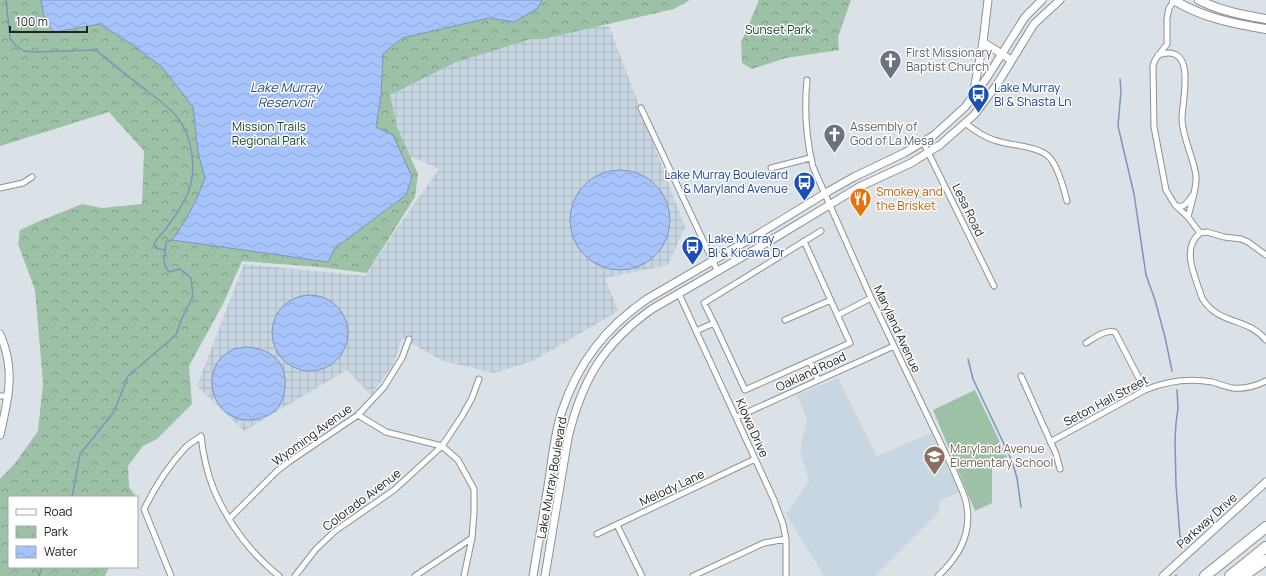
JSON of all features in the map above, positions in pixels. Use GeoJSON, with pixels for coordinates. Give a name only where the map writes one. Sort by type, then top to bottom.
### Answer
{"type":"FeatureCollection","features":[{"type":"Feature","properties":{"kind":"highway"},"geometry":{"type":"LineString","coordinates":[[1205,576],[1266,527]]}},
{"type":"Feature","properties":{"kind":"highway"},"geometry":{"type":"LineString","coordinates":[[1230,576],[1266,547]]}},
{"type":"Feature","properties":{"kind":"highway"},"geometry":{"type":"LineString","coordinates":[[1243,576],[1266,560]]}},
{"type":"Feature","properties":{"kind":"main road"},"geometry":{"type":"LineString","coordinates":[[973,97],[983,42],[988,0]]}},
{"type":"Feature","properties":{"kind":"main road","name":"Lake Murray Boulevard"},"geometry":{"type":"LineString","coordinates":[[533,576],[556,437],[562,411],[579,370],[591,351],[607,331],[646,299],[713,262],[824,194],[854,177],[904,153],[933,136],[965,107],[986,80],[1025,17],[1042,0]]}},
{"type":"Feature","properties":{"kind":"main road","name":"Lake Murray Boulevard"},"geometry":{"type":"LineString","coordinates":[[545,576],[573,416],[590,375],[601,357],[615,340],[628,327],[652,309],[718,272],[858,188],[911,163],[948,138],[974,115],[996,86],[1034,24],[1060,0]]}},
{"type":"Feature","properties":{"kind":"main road"},"geometry":{"type":"LineString","coordinates":[[1175,0],[1206,14],[1234,24],[1266,29]]}},
{"type":"Feature","properties":{"kind":"main road"},"geometry":{"type":"LineString","coordinates":[[1199,0],[1208,5],[1236,14],[1266,19]]}},
{"type":"Feature","properties":{"kind":"main road"},"geometry":{"type":"LineString","coordinates":[[983,42],[1011,60]]}},
{"type":"Feature","properties":{"kind":"main road"},"geometry":{"type":"LineString","coordinates":[[0,334],[8,361],[10,385],[0,436]]}},
{"type":"Feature","properties":{"kind":"main road","name":"Parkway Drive"},"geometry":{"type":"LineString","coordinates":[[1163,576],[1266,482]]}},
{"type":"Feature","properties":{"kind":"street"},"geometry":{"type":"LineString","coordinates":[[1175,0],[1169,8],[1166,19],[1166,44],[1155,60],[1153,66],[1154,127],[1166,190],[1175,205],[1188,217],[1200,232]]}},
{"type":"Feature","properties":{"kind":"street"},"geometry":{"type":"LineString","coordinates":[[1166,44],[1184,65],[1186,76],[1182,120],[1196,174],[1196,186],[1192,196],[1188,217]]}},
{"type":"Feature","properties":{"kind":"street"},"geometry":{"type":"LineString","coordinates":[[1158,55],[1167,53],[1177,55]]}},
{"type":"Feature","properties":{"kind":"street","name":"Maryland Avenue"},"geometry":{"type":"LineString","coordinates":[[807,80],[805,119],[810,158],[813,167],[828,205],[953,470],[966,504],[968,519],[964,541],[954,561],[938,576]]}},
{"type":"Feature","properties":{"kind":"street"},"geometry":{"type":"LineString","coordinates":[[641,108],[718,272]]}},
{"type":"Feature","properties":{"kind":"street"},"geometry":{"type":"LineString","coordinates":[[965,123],[985,137],[1037,150],[1047,155],[1061,179],[1067,201]]}},
{"type":"Feature","properties":{"kind":"street","name":"Lesa Road"},"geometry":{"type":"LineString","coordinates":[[923,142],[994,286]]}},
{"type":"Feature","properties":{"kind":"street"},"geometry":{"type":"LineString","coordinates":[[772,168],[810,158]]}},
{"type":"Feature","properties":{"kind":"street"},"geometry":{"type":"LineString","coordinates":[[0,188],[23,183],[32,177]]}},
{"type":"Feature","properties":{"kind":"street"},"geometry":{"type":"LineString","coordinates":[[1175,205],[1178,207],[1184,206],[1192,196]]}},
{"type":"Feature","properties":{"kind":"street"},"geometry":{"type":"LineString","coordinates":[[804,241],[850,343],[745,390],[704,303],[804,241],[821,231]]}},
{"type":"Feature","properties":{"kind":"street"},"geometry":{"type":"LineString","coordinates":[[1266,255],[1248,242],[1241,239],[1200,232],[1192,241],[1190,259],[1202,298],[1216,314],[1248,326],[1259,333],[1266,340]]}},
{"type":"Feature","properties":{"kind":"street","name":"Kiowa Drive"},"geometry":{"type":"LineString","coordinates":[[679,294],[774,500],[783,524],[786,539],[786,576]]}},
{"type":"Feature","properties":{"kind":"street"},"geometry":{"type":"LineString","coordinates":[[838,315],[871,298]]}},
{"type":"Feature","properties":{"kind":"street"},"geometry":{"type":"LineString","coordinates":[[785,320],[831,300]]}},
{"type":"Feature","properties":{"kind":"street"},"geometry":{"type":"LineString","coordinates":[[696,331],[714,323]]}},
{"type":"Feature","properties":{"kind":"street"},"geometry":{"type":"LineString","coordinates":[[1086,342],[1106,332],[1115,332],[1145,390]]}},
{"type":"Feature","properties":{"kind":"street","name":"Wyoming Avenue"},"geometry":{"type":"LineString","coordinates":[[229,519],[277,471],[358,415],[384,387],[402,358],[409,339]]}},
{"type":"Feature","properties":{"kind":"street","name":"Oakland Road"},"geometry":{"type":"LineString","coordinates":[[737,417],[894,346]]}},
{"type":"Feature","properties":{"kind":"street"},"geometry":{"type":"LineString","coordinates":[[810,361],[818,380]]}},
{"type":"Feature","properties":{"kind":"street"},"geometry":{"type":"LineString","coordinates":[[1021,376],[1056,454],[1060,469]]}},
{"type":"Feature","properties":{"kind":"street","name":"Colorado Avenue"},"geometry":{"type":"LineString","coordinates":[[295,576],[311,554],[335,531],[394,490],[442,446],[472,398],[479,379]]}},
{"type":"Feature","properties":{"kind":"street","name":"Seton Hall Street"},"geometry":{"type":"LineString","coordinates":[[1050,442],[1145,390],[1160,384],[1185,380],[1212,382],[1232,388],[1249,387],[1266,381]]}},
{"type":"Feature","properties":{"kind":"street"},"geometry":{"type":"LineString","coordinates":[[0,396],[9,396]]}},
{"type":"Feature","properties":{"kind":"street"},"geometry":{"type":"LineString","coordinates":[[358,415],[386,432],[442,446],[458,460],[474,489],[472,538],[464,576]]}},
{"type":"Feature","properties":{"kind":"street"},"geometry":{"type":"LineString","coordinates":[[171,576],[144,509],[169,468],[186,447],[200,436],[203,456],[214,489],[229,519],[259,559],[278,576]]}},
{"type":"Feature","properties":{"kind":"street","name":"Melody Lane"},"geometry":{"type":"LineString","coordinates":[[597,534],[755,459]]}},
{"type":"Feature","properties":{"kind":"street"},"geometry":{"type":"LineString","coordinates":[[617,525],[642,576]]}},
{"type":"Feature","properties":{"kind":"street"},"geometry":{"type":"LineString","coordinates":[[415,576],[472,538]]}},
{"type":"Feature","properties":{"kind":"street"},"geometry":{"type":"LineString","coordinates":[[693,576],[764,543],[786,539]]}},
{"type":"Feature","properties":{"kind":"shaded area"},"geometry":{"type":"Polygon","coordinates":[[[609,26],[685,227],[668,265],[605,278],[618,311],[533,361],[494,373],[443,361],[402,338],[393,365],[371,395],[347,370],[244,431],[197,386],[244,264],[366,276],[393,234],[439,169],[408,155],[392,122],[389,86],[530,30],[609,26]]]}},
{"type":"Feature","properties":{"kind":"shaded area"},"geometry":{"type":"Polygon","coordinates":[[[838,378],[877,456],[931,433],[960,492],[939,501],[939,512],[875,576],[824,576],[786,514],[809,481],[800,451],[807,419],[797,395],[838,378]]]}},
{"type":"Feature","properties":{"kind":"green space","name":"Mission Trails Regional Park"},"geometry":{"type":"Polygon","coordinates":[[[0,0],[690,0],[674,9],[543,39],[531,39],[456,62],[390,95],[397,127],[418,174],[415,197],[367,273],[319,267],[242,261],[223,304],[189,366],[192,404],[157,439],[143,446],[128,466],[129,487],[135,496],[8,496],[8,568],[109,568],[105,576],[0,576],[0,479],[16,462],[38,431],[43,383],[35,290],[18,244],[20,230],[82,204],[102,208],[142,204],[144,151],[109,112],[0,146],[0,0]]]}},
{"type":"Feature","properties":{"kind":"green space","name":"Sunset Park"},"geometry":{"type":"Polygon","coordinates":[[[759,0],[851,0],[838,37],[839,50],[786,58],[752,69],[742,63],[741,43],[759,0]]]}},
{"type":"Feature","properties":{"kind":"green space"},"geometry":{"type":"Polygon","coordinates":[[[975,390],[1007,457],[992,464],[992,503],[975,511],[933,410],[975,390]]]}},
{"type":"Feature","properties":{"kind":"water","name":"Lake Murray Reservoir"},"geometry":{"type":"Polygon","coordinates":[[[41,0],[542,0],[538,8],[514,22],[489,18],[402,38],[383,54],[381,96],[376,127],[393,135],[412,177],[406,195],[335,248],[328,262],[172,240],[185,221],[205,178],[198,152],[193,107],[162,67],[137,48],[100,24],[55,32],[45,22],[41,0]]]}},
{"type":"Feature","properties":{"kind":"water"},"geometry":{"type":"Polygon","coordinates":[[[620,170],[639,173],[656,184],[667,201],[670,220],[667,239],[656,256],[639,267],[620,270],[601,267],[584,256],[573,239],[570,220],[573,201],[584,184],[601,173],[620,170]]]}},
{"type":"Feature","properties":{"kind":"water"},"geometry":{"type":"Polygon","coordinates":[[[310,295],[324,298],[337,306],[345,319],[348,333],[345,347],[337,360],[324,368],[310,371],[296,368],[283,360],[275,347],[272,333],[275,319],[283,306],[296,298],[310,295]]]}},
{"type":"Feature","properties":{"kind":"water"},"geometry":{"type":"Polygon","coordinates":[[[246,347],[256,348],[272,355],[278,360],[285,375],[283,398],[276,410],[266,416],[249,420],[234,417],[223,409],[215,398],[212,384],[214,370],[221,358],[234,349],[246,347]]]}},
{"type":"Feature","properties":{"kind":"waterway"},"geometry":{"type":"LineString","coordinates":[[6,0],[10,38],[14,44],[24,51],[96,51]]}},
{"type":"Feature","properties":{"kind":"waterway"},"geometry":{"type":"LineString","coordinates":[[97,51],[167,106],[177,117],[187,134],[193,164],[191,184],[188,193],[172,221],[154,244],[156,248],[164,250]]}},
{"type":"Feature","properties":{"kind":"waterway"},"geometry":{"type":"LineString","coordinates":[[1120,79],[1121,91],[1118,126],[1134,194],[1146,275],[1155,300],[1172,371]]}},
{"type":"Feature","properties":{"kind":"waterway"},"geometry":{"type":"LineString","coordinates":[[72,496],[80,454],[114,412],[128,376],[176,335],[181,320],[193,296],[191,278],[180,269],[169,272],[165,266],[164,261],[166,242],[172,240]]}},
{"type":"Feature","properties":{"kind":"waterway"},"geometry":{"type":"LineString","coordinates":[[968,359],[973,379],[1012,461],[1017,478],[1021,507]]}},
{"type":"Feature","properties":{"kind":"waterway"},"geometry":{"type":"LineString","coordinates":[[1177,390],[1178,408],[1175,441],[1176,485],[1181,549]]}},
{"type":"Feature","properties":{"kind":"waterway"},"geometry":{"type":"LineString","coordinates":[[39,576],[42,568]]}},
{"type":"Feature","properties":{"kind":"place","name":"First Missionary Baptist Church"},"geometry":{"type":"Point","coordinates":[890,80]}},
{"type":"Feature","properties":{"kind":"place","name":"Lake Murray Bl & Shasta Ln"},"geometry":{"type":"Point","coordinates":[979,114]}},
{"type":"Feature","properties":{"kind":"place","name":"Assembly of God of La Mesa"},"geometry":{"type":"Point","coordinates":[834,154]}},
{"type":"Feature","properties":{"kind":"place","name":"Lake Murray Boulevard & Maryland Avenue"},"geometry":{"type":"Point","coordinates":[804,202]}},
{"type":"Feature","properties":{"kind":"place","name":"Smokey and the Brisket"},"geometry":{"type":"Point","coordinates":[861,218]}},
{"type":"Feature","properties":{"kind":"place","name":"Lake Murray Bl & Kioawa Dr"},"geometry":{"type":"Point","coordinates":[693,266]}},
{"type":"Feature","properties":{"kind":"place","name":"Maryland Avenue Elementary School"},"geometry":{"type":"Point","coordinates":[935,476]}}]}
